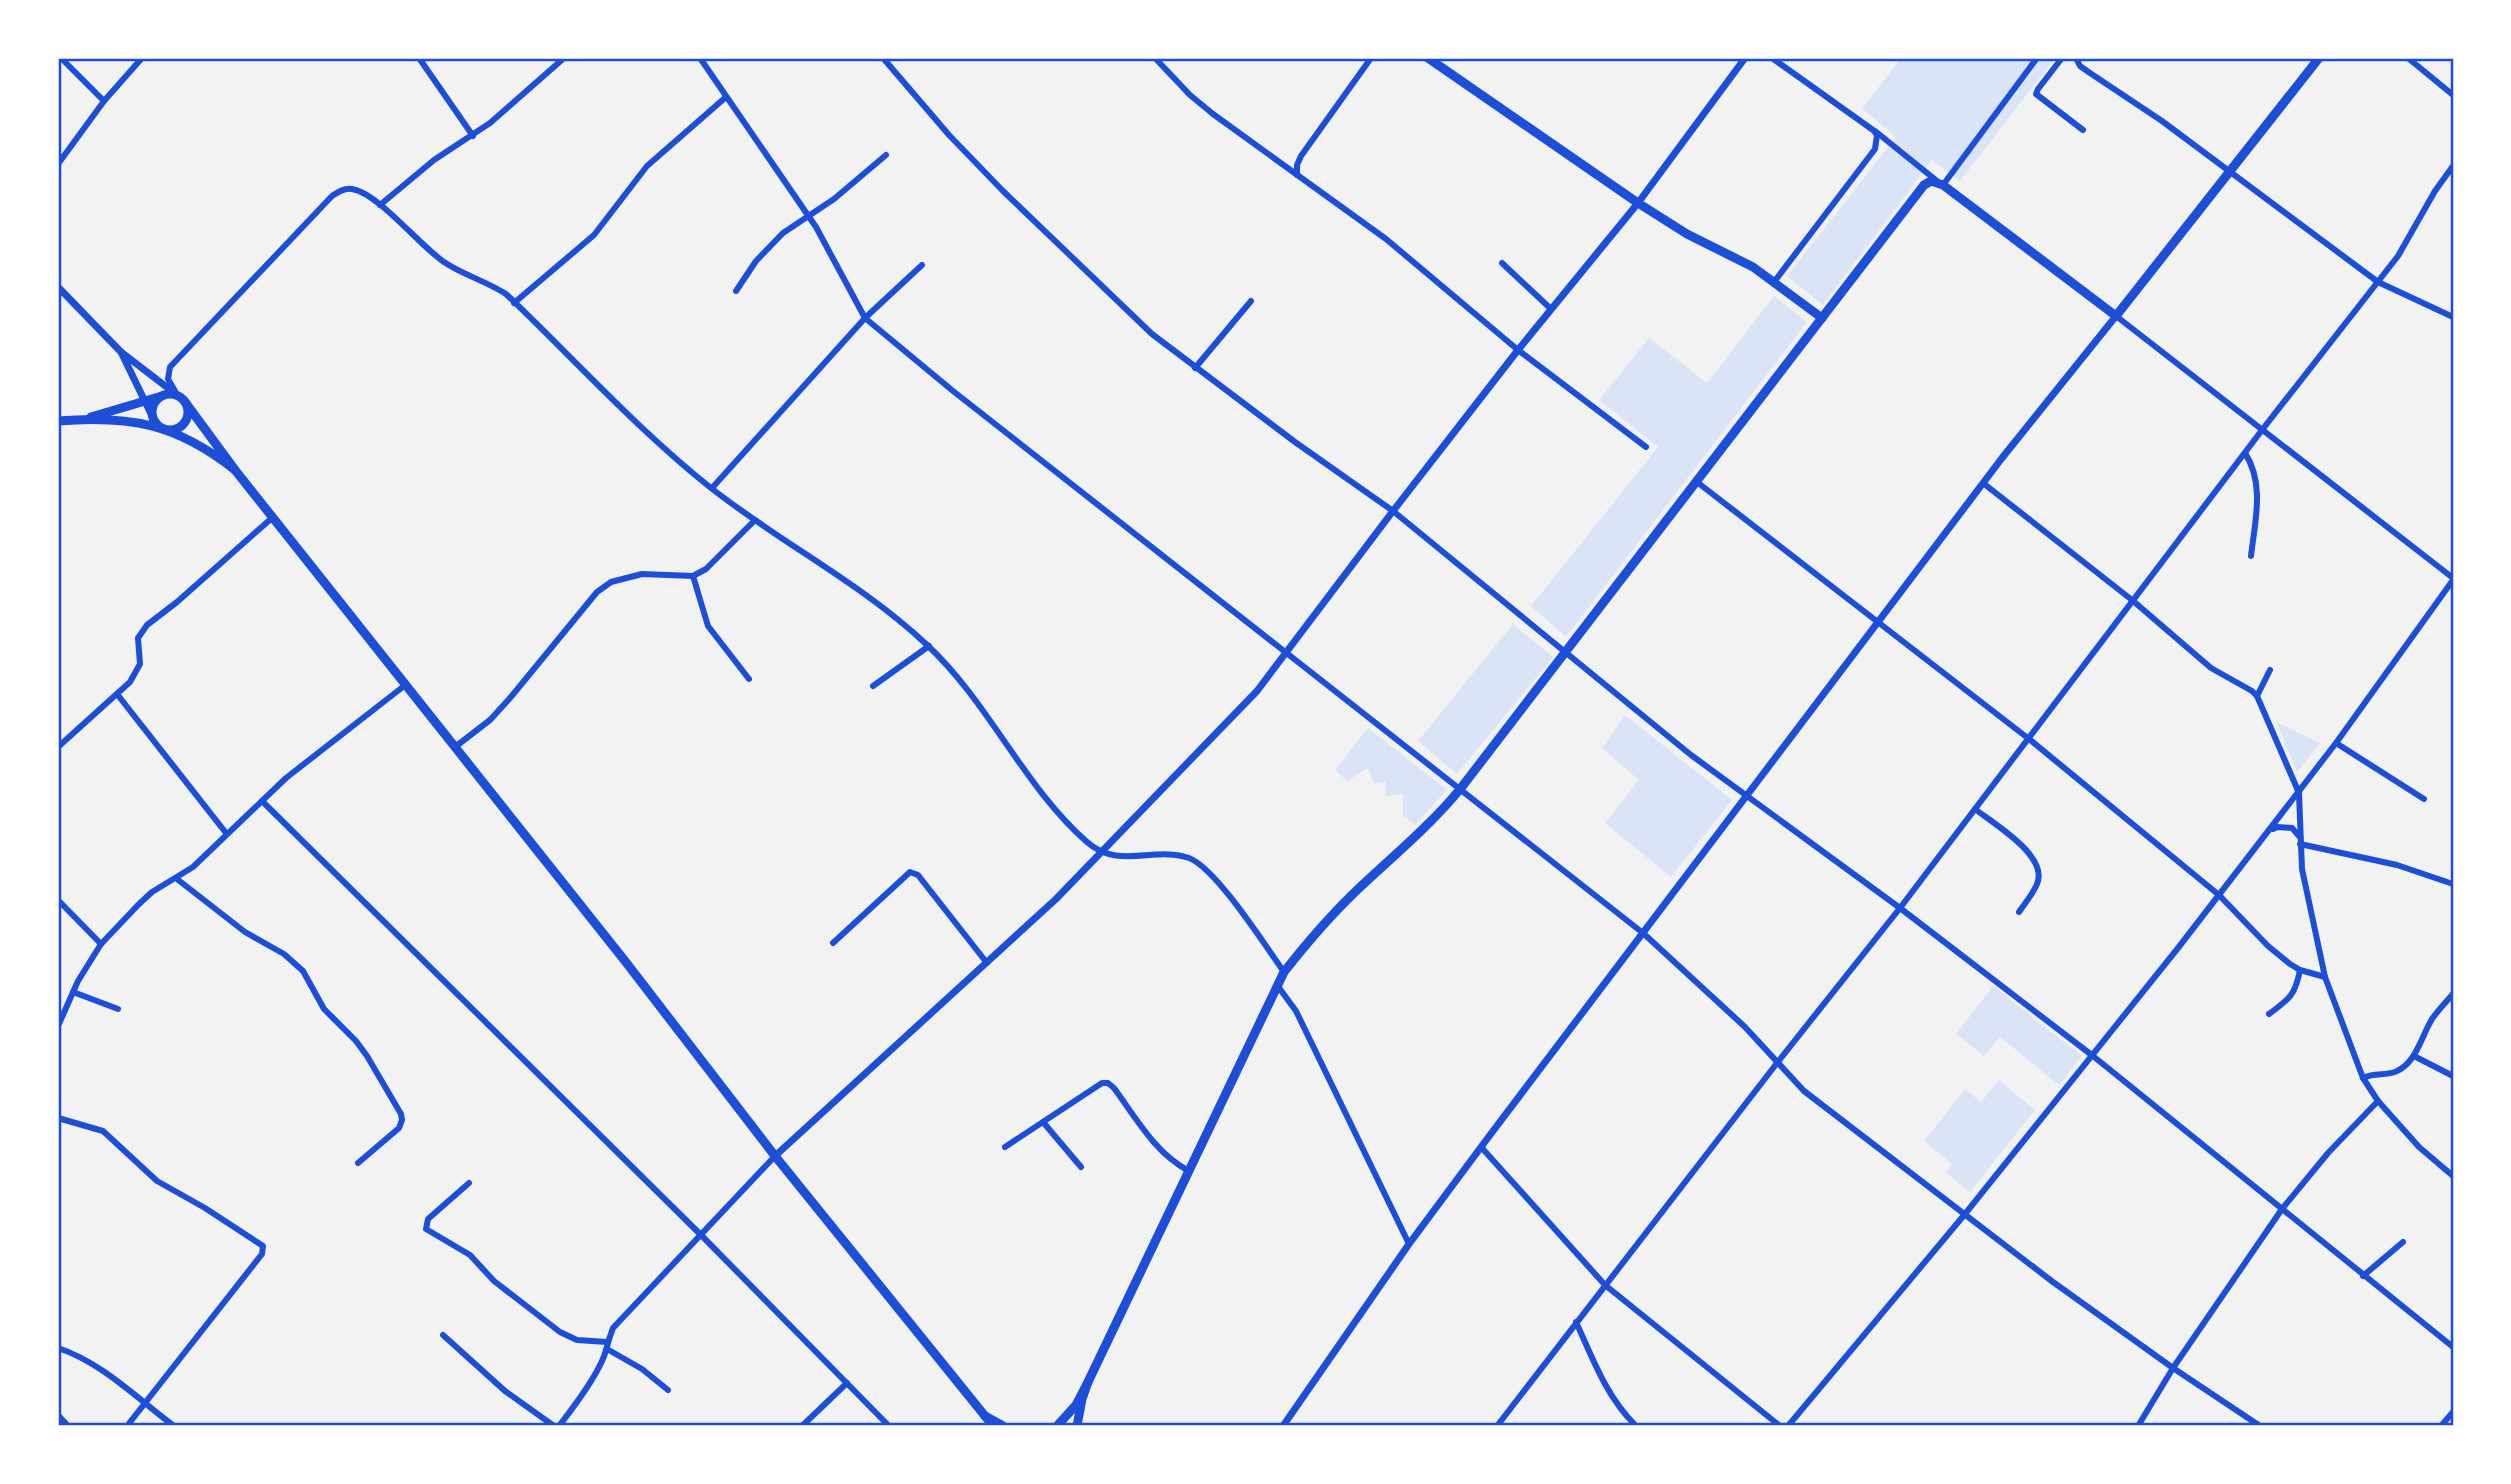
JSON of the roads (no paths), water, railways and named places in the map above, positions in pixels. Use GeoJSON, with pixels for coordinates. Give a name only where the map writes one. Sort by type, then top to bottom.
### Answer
{"type":"FeatureCollection","features":[{"type":"Feature","properties":{"kind":"main road"},"geometry":{"type":"LineString","coordinates":[[1428,58],[1637,203],[1687,234],[1739,259],[1822,318]]}},
{"type":"Feature","properties":{"kind":"main road"},"geometry":{"type":"LineString","coordinates":[[1057,1426],[1076,1405],[1088,1382],[1284,972],[1354,892],[1431,823],[1461,788],[1924,185],[1931,181],[1940,183],[2116,316],[2319,58]]}},
{"type":"Feature","properties":{"kind":"main road"},"geometry":{"type":"LineString","coordinates":[[83,419],[164,395],[170,394],[183,400],[404,686],[455,747],[775,1156],[993,1426]]}},
{"type":"Feature","properties":{"kind":"main road"},"geometry":{"type":"LineString","coordinates":[[164,395],[153,408],[154,420],[162,428],[207,450],[235,470]]}},
{"type":"Feature","properties":{"kind":"main road"},"geometry":{"type":"LineString","coordinates":[[58,421],[124,420],[174,429],[183,424],[188,413],[183,400]]}},
{"type":"Feature","properties":{"kind":"main road"},"geometry":{"type":"LineString","coordinates":[[1077,1426],[1088,1382]]}},
{"type":"Feature","properties":{"kind":"main road"},"geometry":{"type":"LineString","coordinates":[[985,1416],[1003,1426]]}},
{"type":"Feature","properties":{"kind":"street"},"geometry":{"type":"LineString","coordinates":[[61,58],[104,101]]}},
{"type":"Feature","properties":{"kind":"street"},"geometry":{"type":"LineString","coordinates":[[58,164],[104,101],[142,58]]}},
{"type":"Feature","properties":{"kind":"street"},"geometry":{"type":"LineString","coordinates":[[419,58],[473,136]]}},
{"type":"Feature","properties":{"kind":"street"},"geometry":{"type":"LineString","coordinates":[[380,205],[434,160],[491,123],[564,58]]}},
{"type":"Feature","properties":{"kind":"street"},"geometry":{"type":"LineString","coordinates":[[700,58],[808,215],[865,318],[963,399],[1643,933],[1745,1027],[1804,1091],[2053,1282],[2260,1426]]}},
{"type":"Feature","properties":{"kind":"street"},"geometry":{"type":"LineString","coordinates":[[883,58],[949,135],[1003,191],[1152,334],[1295,442],[1393,511],[1690,755],[1900,908],[2093,1056],[2453,1347]]}},
{"type":"Feature","properties":{"kind":"street"},"geometry":{"type":"LineString","coordinates":[[1155,58],[1205,107],[1386,239],[1518,350],[1646,447]]}},
{"type":"Feature","properties":{"kind":"street"},"geometry":{"type":"LineString","coordinates":[[1297,175],[1301,156],[1371,58]]}},
{"type":"Feature","properties":{"kind":"street"},"geometry":{"type":"LineString","coordinates":[[443,1335],[505,1391],[557,1426],[588,1386],[613,1328],[700,1234],[775,1156],[1102,854],[1257,691],[1518,350],[1637,203],[1745,58]]}},
{"type":"Feature","properties":{"kind":"street"},"geometry":{"type":"LineString","coordinates":[[1772,58],[1873,130],[1940,183],[2037,58]]}},
{"type":"Feature","properties":{"kind":"street"},"geometry":{"type":"LineString","coordinates":[[2062,58],[2036,94],[2083,130]]}},
{"type":"Feature","properties":{"kind":"street"},"geometry":{"type":"LineString","coordinates":[[2076,58],[2080,66],[2162,121],[2378,282],[2453,317]]}},
{"type":"Feature","properties":{"kind":"street"},"geometry":{"type":"LineString","coordinates":[[2408,58],[2453,95]]}},
{"type":"Feature","properties":{"kind":"street"},"geometry":{"type":"LineString","coordinates":[[514,303],[594,235],[648,166],[726,97]]}},
{"type":"Feature","properties":{"kind":"street"},"geometry":{"type":"LineString","coordinates":[[1774,282],[1875,149],[1877,135],[1873,130]]}},
{"type":"Feature","properties":{"kind":"street"},"geometry":{"type":"LineString","coordinates":[[736,291],[756,261],[783,233],[834,199],[886,155]]}},
{"type":"Feature","properties":{"kind":"street"},"geometry":{"type":"LineString","coordinates":[[1497,1426],[1900,908],[2132,600],[2398,256],[2435,191],[2453,166]]}},
{"type":"Feature","properties":{"kind":"street"},"geometry":{"type":"LineString","coordinates":[[183,400],[168,379],[170,367],[332,196],[352,189],[380,205],[439,258],[491,285],[514,303],[680,462],[712,488],[890,611],[929,646],[964,687],[1049,804],[1086,842],[1102,854],[1175,856],[1189,858],[1197,863],[1237,906],[1284,972]]}},
{"type":"Feature","properties":{"kind":"street"},"geometry":{"type":"LineString","coordinates":[[1502,263],[1551,309]]}},
{"type":"Feature","properties":{"kind":"street"},"geometry":{"type":"LineString","coordinates":[[712,488],[865,318],[922,265]]}},
{"type":"Feature","properties":{"kind":"street"},"geometry":{"type":"LineString","coordinates":[[58,287],[121,352],[183,400]]}},
{"type":"Feature","properties":{"kind":"street"},"geometry":{"type":"LineString","coordinates":[[1195,368],[1251,301]]}},
{"type":"Feature","properties":{"kind":"street"},"geometry":{"type":"LineString","coordinates":[[1283,1426],[1409,1244],[1481,1147],[1983,483],[2116,316],[2453,579],[2269,832],[2093,1056],[1788,1426]]}},
{"type":"Feature","properties":{"kind":"street"},"geometry":{"type":"LineString","coordinates":[[121,352],[154,420]]}},
{"type":"Feature","properties":{"kind":"street"},"geometry":{"type":"LineString","coordinates":[[2245,453],[2253,465],[2258,497],[2251,556]]}},
{"type":"Feature","properties":{"kind":"street"},"geometry":{"type":"LineString","coordinates":[[1697,482],[2029,739],[2219,895],[2268,946],[2300,970],[2325,977]]}},
{"type":"Feature","properties":{"kind":"street"},"geometry":{"type":"LineString","coordinates":[[1983,483],[2132,600],[2211,668],[2257,695],[2298,793],[2302,869],[2325,977],[2363,1078],[2378,1101],[2420,1147],[2453,1176]]}},
{"type":"Feature","properties":{"kind":"street"},"geometry":{"type":"LineString","coordinates":[[58,747],[131,682],[140,664],[137,645],[140,633],[273,517]]}},
{"type":"Feature","properties":{"kind":"street"},"geometry":{"type":"LineString","coordinates":[[455,747],[503,705],[597,592],[611,583],[642,574],[693,576],[706,569],[755,520]]}},
{"type":"Feature","properties":{"kind":"street"},"geometry":{"type":"LineString","coordinates":[[693,576],[708,626],[749,679]]}},
{"type":"Feature","properties":{"kind":"street"},"geometry":{"type":"LineString","coordinates":[[873,686],[929,646]]}},
{"type":"Feature","properties":{"kind":"street"},"geometry":{"type":"LineString","coordinates":[[2257,695],[2270,670]]}},
{"type":"Feature","properties":{"kind":"street"},"geometry":{"type":"LineString","coordinates":[[58,1026],[73,992],[101,944],[152,892],[193,867],[286,778],[404,686]]}},
{"type":"Feature","properties":{"kind":"street"},"geometry":{"type":"LineString","coordinates":[[117,694],[226,834]]}},
{"type":"Feature","properties":{"kind":"street"},"geometry":{"type":"LineString","coordinates":[[2336,743],[2424,799]]}},
{"type":"Feature","properties":{"kind":"street"},"geometry":{"type":"LineString","coordinates":[[262,800],[890,1426]]}},
{"type":"Feature","properties":{"kind":"street"},"geometry":{"type":"LineString","coordinates":[[1975,809],[2037,862],[2038,884],[2019,912]]}},
{"type":"Feature","properties":{"kind":"street"},"geometry":{"type":"LineString","coordinates":[[2269,832],[2277,827],[2292,828],[2300,841],[2397,865],[2453,884]]}},
{"type":"Feature","properties":{"kind":"street"},"geometry":{"type":"LineString","coordinates":[[833,943],[910,872],[918,875],[987,963]]}},
{"type":"Feature","properties":{"kind":"street"},"geometry":{"type":"LineString","coordinates":[[177,878],[245,932],[284,954],[303,971],[324,1009],[367,1056],[402,1120],[399,1128],[358,1163]]}},
{"type":"Feature","properties":{"kind":"street"},"geometry":{"type":"LineString","coordinates":[[58,900],[101,944]]}},
{"type":"Feature","properties":{"kind":"street"},"geometry":{"type":"LineString","coordinates":[[2269,1014],[2290,999],[2297,988],[2300,970]]}},
{"type":"Feature","properties":{"kind":"street"},"geometry":{"type":"LineString","coordinates":[[1277,985],[1296,1011],[1409,1244]]}},
{"type":"Feature","properties":{"kind":"street"},"geometry":{"type":"LineString","coordinates":[[73,992],[118,1009]]}},
{"type":"Feature","properties":{"kind":"street"},"geometry":{"type":"LineString","coordinates":[[2363,1078],[2374,1073],[2396,1072],[2414,1056],[2435,1016],[2453,994]]}},
{"type":"Feature","properties":{"kind":"street"},"geometry":{"type":"LineString","coordinates":[[2414,1056],[2453,1076]]}},
{"type":"Feature","properties":{"kind":"street"},"geometry":{"type":"LineString","coordinates":[[1005,1147],[1102,1083],[1108,1083],[1171,1162],[1189,1171]]}},
{"type":"Feature","properties":{"kind":"street"},"geometry":{"type":"LineString","coordinates":[[2138,1426],[2173,1368],[2282,1209],[2328,1153],[2378,1101]]}},
{"type":"Feature","properties":{"kind":"street"},"geometry":{"type":"LineString","coordinates":[[58,1118],[93,1127],[111,1136],[156,1181],[263,1245],[262,1254],[127,1426]]}},
{"type":"Feature","properties":{"kind":"street"},"geometry":{"type":"LineString","coordinates":[[1043,1122],[1082,1167]]}},
{"type":"Feature","properties":{"kind":"street"},"geometry":{"type":"LineString","coordinates":[[1481,1147],[1605,1285],[1780,1426]]}},
{"type":"Feature","properties":{"kind":"street"},"geometry":{"type":"LineString","coordinates":[[469,1183],[428,1219],[426,1229],[470,1255],[494,1281],[560,1332],[577,1340],[607,1346],[668,1390]]}},
{"type":"Feature","properties":{"kind":"street"},"geometry":{"type":"LineString","coordinates":[[2363,1276],[2403,1242]]}},
{"type":"Feature","properties":{"kind":"street"},"geometry":{"type":"LineString","coordinates":[[1576,1322],[1608,1392],[1620,1410],[1635,1425]]}},
{"type":"Feature","properties":{"kind":"street"},"geometry":{"type":"LineString","coordinates":[[58,1348],[100,1371],[174,1426]]}},
{"type":"Feature","properties":{"kind":"street"},"geometry":{"type":"LineString","coordinates":[[803,1426],[847,1383]]}},
{"type":"Feature","properties":{"kind":"street"},"geometry":{"type":"LineString","coordinates":[[2441,1426],[2453,1412]]}},
{"type":"Feature","properties":{"kind":"street"},"geometry":{"type":"LineString","coordinates":[[58,1415],[68,1426]]}}]}
